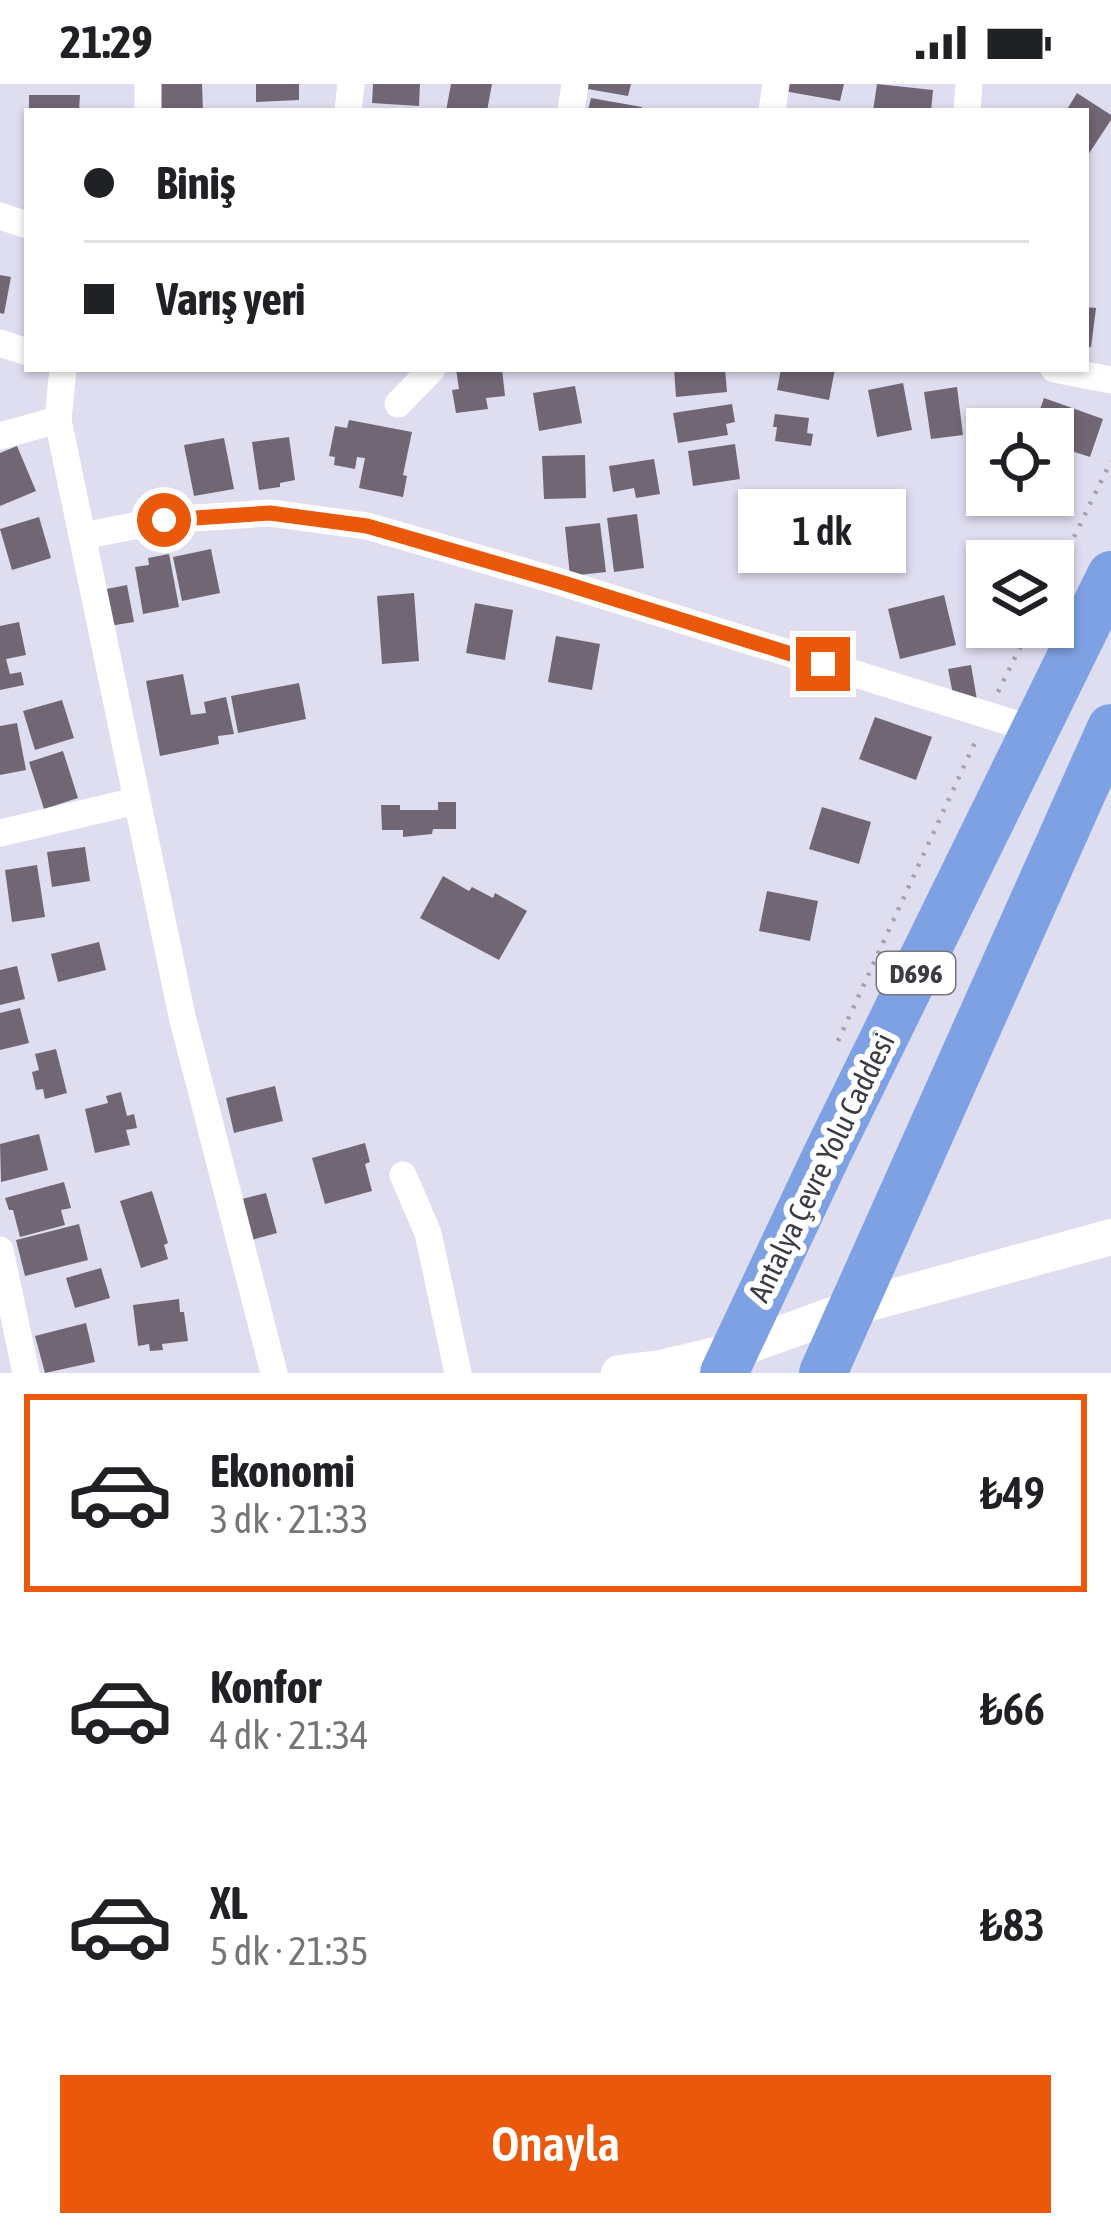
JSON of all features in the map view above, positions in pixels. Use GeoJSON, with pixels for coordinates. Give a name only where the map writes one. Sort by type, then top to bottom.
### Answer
{"type":"FeatureCollection","features":[{"type":"Feature","properties":{"kind":"highway","name":"Antalya Çevre Yolu Caddesi"},"geometry":{"type":"LineString","coordinates":[[728,1362],[1111,575]]}},
{"type":"Feature","properties":{"kind":"highway","name":"D696"},"geometry":{"type":"LineString","coordinates":[[823,1373],[1111,728]]}},
{"type":"Feature","properties":{"kind":"street"},"geometry":{"type":"LineString","coordinates":[[63,372],[58,420],[136,801],[182,1016],[274,1373]]}},
{"type":"Feature","properties":{"kind":"street"},"geometry":{"type":"LineString","coordinates":[[398,404],[429,372]]}},
{"type":"Feature","properties":{"kind":"street"},"geometry":{"type":"LineString","coordinates":[[1070,372],[1111,380]]}},
{"type":"Feature","properties":{"kind":"street"},"geometry":{"type":"LineString","coordinates":[[0,436],[58,420]]}},
{"type":"Feature","properties":{"kind":"street"},"geometry":{"type":"LineString","coordinates":[[83,536],[164,520],[270,513],[367,526],[1035,730]]}},
{"type":"Feature","properties":{"kind":"street"},"geometry":{"type":"LineString","coordinates":[[0,833],[136,801]]}},
{"type":"Feature","properties":{"kind":"street"},"geometry":{"type":"LineString","coordinates":[[403,1175],[428,1233],[458,1373]]}},
{"type":"Feature","properties":{"kind":"street"},"geometry":{"type":"LineString","coordinates":[[619,1373],[728,1362],[852,1308],[1111,1237]]}},
{"type":"Feature","properties":{"kind":"street"},"geometry":{"type":"LineString","coordinates":[[0,1250],[26,1373]]}},
{"type":"Feature","properties":{"kind":"path"},"geometry":{"type":"LineString","coordinates":[[1072,540],[1111,461]]}},
{"type":"Feature","properties":{"kind":"building"},"geometry":{"type":"Polygon","coordinates":[[[159,84],[202,84],[203,108],[160,108],[159,84]]]}},
{"type":"Feature","properties":{"kind":"building"},"geometry":{"type":"Polygon","coordinates":[[[256,84],[299,84],[299,100],[256,102],[256,84]]]}},
{"type":"Feature","properties":{"kind":"building"},"geometry":{"type":"Polygon","coordinates":[[[373,84],[420,84],[419,106],[372,103],[373,84]]]}},
{"type":"Feature","properties":{"kind":"building"},"geometry":{"type":"Polygon","coordinates":[[[451,84],[492,84],[488,108],[447,108],[451,84]]]}},
{"type":"Feature","properties":{"kind":"building"},"geometry":{"type":"Polygon","coordinates":[[[588,84],[631,84],[628,96],[588,89],[588,84]]]}},
{"type":"Feature","properties":{"kind":"building"},"geometry":{"type":"Polygon","coordinates":[[[785,84],[844,84],[840,101],[784,91],[785,84]]]}},
{"type":"Feature","properties":{"kind":"building"},"geometry":{"type":"Polygon","coordinates":[[[877,84],[933,90],[931,108],[873,108],[877,84]]]}},
{"type":"Feature","properties":{"kind":"building"},"geometry":{"type":"Polygon","coordinates":[[[1077,93],[1111,115],[1089,153],[1089,108],[1068,108],[1077,93]]]}},
{"type":"Feature","properties":{"kind":"building"},"geometry":{"type":"Polygon","coordinates":[[[29,95],[80,95],[79,108],[29,108],[29,95]]]}},
{"type":"Feature","properties":{"kind":"building"},"geometry":{"type":"Polygon","coordinates":[[[591,98],[642,107],[642,108],[589,108],[591,98]]]}},
{"type":"Feature","properties":{"kind":"building"},"geometry":{"type":"Polygon","coordinates":[[[0,275],[11,277],[4,314],[0,313],[0,275]]]}},
{"type":"Feature","properties":{"kind":"building"},"geometry":{"type":"Polygon","coordinates":[[[1089,307],[1096,308],[1089,347],[1089,307]]]}},
{"type":"Feature","properties":{"kind":"building"},"geometry":{"type":"Polygon","coordinates":[[[456,372],[502,372],[505,396],[486,398],[488,409],[456,413],[452,390],[459,389],[456,372]]]}},
{"type":"Feature","properties":{"kind":"building"},"geometry":{"type":"Polygon","coordinates":[[[674,372],[725,372],[727,392],[676,397],[674,372]]]}},
{"type":"Feature","properties":{"kind":"building"},"geometry":{"type":"Polygon","coordinates":[[[780,372],[834,372],[829,400],[777,390],[780,372]]]}},
{"type":"Feature","properties":{"kind":"building"},"geometry":{"type":"Polygon","coordinates":[[[903,383],[912,430],[877,437],[868,390],[903,383]]]}},
{"type":"Feature","properties":{"kind":"building"},"geometry":{"type":"Polygon","coordinates":[[[575,386],[582,423],[539,431],[533,393],[575,386]]]}},
{"type":"Feature","properties":{"kind":"building"},"geometry":{"type":"Polygon","coordinates":[[[957,387],[963,435],[931,439],[924,392],[957,387]]]}},
{"type":"Feature","properties":{"kind":"building"},"geometry":{"type":"Polygon","coordinates":[[[1044,398],[1072,408],[1040,408],[1044,398]]]}},
{"type":"Feature","properties":{"kind":"building"},"geometry":{"type":"Polygon","coordinates":[[[732,404],[735,422],[726,424],[728,435],[678,443],[673,413],[732,404]]]}},
{"type":"Feature","properties":{"kind":"building"},"geometry":{"type":"Polygon","coordinates":[[[1074,409],[1103,419],[1090,457],[1074,452],[1074,409]]]}},
{"type":"Feature","properties":{"kind":"building"},"geometry":{"type":"Polygon","coordinates":[[[775,414],[809,418],[811,446],[775,441],[775,414]]]}},
{"type":"Feature","properties":{"kind":"building"},"geometry":{"type":"Polygon","coordinates":[[[349,420],[412,432],[403,497],[359,488],[365,458],[357,457],[355,469],[334,465],[335,457],[329,456],[335,426],[347,428],[349,420]]]}},
{"type":"Feature","properties":{"kind":"building"},"geometry":{"type":"Polygon","coordinates":[[[289,437],[295,480],[259,490],[252,442],[289,437]]]}},
{"type":"Feature","properties":{"kind":"building"},"geometry":{"type":"Polygon","coordinates":[[[224,438],[234,489],[194,496],[184,445],[224,438]]]}},
{"type":"Feature","properties":{"kind":"building"},"geometry":{"type":"Polygon","coordinates":[[[735,444],[740,479],[693,486],[688,451],[735,444]]]}},
{"type":"Feature","properties":{"kind":"building"},"geometry":{"type":"Polygon","coordinates":[[[17,446],[36,491],[0,506],[0,453],[17,446]]]}},
{"type":"Feature","properties":{"kind":"building"},"geometry":{"type":"Polygon","coordinates":[[[585,455],[586,498],[544,499],[542,456],[585,455]]]}},
{"type":"Feature","properties":{"kind":"building"},"geometry":{"type":"Polygon","coordinates":[[[654,459],[660,494],[636,498],[634,488],[613,492],[609,466],[654,459]]]}},
{"type":"Feature","properties":{"kind":"building"},"geometry":{"type":"Polygon","coordinates":[[[637,514],[644,568],[614,572],[607,518],[637,514]]]}},
{"type":"Feature","properties":{"kind":"building"},"geometry":{"type":"Polygon","coordinates":[[[39,517],[51,558],[12,570],[0,529],[39,517]]]}},
{"type":"Feature","properties":{"kind":"building"},"geometry":{"type":"Polygon","coordinates":[[[600,523],[606,572],[570,576],[565,527],[600,523]]]}},
{"type":"Feature","properties":{"kind":"building"},"geometry":{"type":"Polygon","coordinates":[[[211,549],[220,593],[182,601],[173,557],[211,549]]]}},
{"type":"Feature","properties":{"kind":"building"},"geometry":{"type":"Polygon","coordinates":[[[169,554],[179,607],[143,614],[135,567],[149,565],[148,558],[169,554]]]}},
{"type":"Feature","properties":{"kind":"building"},"geometry":{"type":"Polygon","coordinates":[[[127,585],[134,622],[103,627],[96,591],[127,585]]]}},
{"type":"Feature","properties":{"kind":"building"},"geometry":{"type":"Polygon","coordinates":[[[414,593],[419,661],[382,664],[377,596],[414,593]]]}},
{"type":"Feature","properties":{"kind":"building"},"geometry":{"type":"Polygon","coordinates":[[[944,595],[956,645],[900,659],[888,609],[944,595]]]}},
{"type":"Feature","properties":{"kind":"building"},"geometry":{"type":"Polygon","coordinates":[[[475,603],[513,610],[505,660],[466,653],[475,603]]]}},
{"type":"Feature","properties":{"kind":"building"},"geometry":{"type":"Polygon","coordinates":[[[19,622],[26,655],[6,659],[10,674],[21,672],[24,685],[0,690],[0,626],[19,622]]]}},
{"type":"Feature","properties":{"kind":"building"},"geometry":{"type":"Polygon","coordinates":[[[556,636],[600,644],[592,690],[548,682],[556,636]]]}},
{"type":"Feature","properties":{"kind":"building"},"geometry":{"type":"Polygon","coordinates":[[[971,665],[977,700],[954,700],[948,669],[971,665]]]}},
{"type":"Feature","properties":{"kind":"building"},"geometry":{"type":"Polygon","coordinates":[[[183,674],[191,715],[206,713],[204,702],[226,697],[234,734],[218,736],[219,744],[160,756],[146,681],[183,674]]]}},
{"type":"Feature","properties":{"kind":"building"},"geometry":{"type":"Polygon","coordinates":[[[299,683],[306,719],[238,733],[231,696],[299,683]]]}},
{"type":"Feature","properties":{"kind":"building"},"geometry":{"type":"Polygon","coordinates":[[[62,700],[74,738],[35,750],[23,711],[62,700]]]}},
{"type":"Feature","properties":{"kind":"building"},"geometry":{"type":"Polygon","coordinates":[[[875,717],[932,737],[916,780],[859,759],[875,717]]]}},
{"type":"Feature","properties":{"kind":"building"},"geometry":{"type":"Polygon","coordinates":[[[17,723],[26,770],[0,775],[0,726],[17,723]]]}},
{"type":"Feature","properties":{"kind":"building"},"geometry":{"type":"Polygon","coordinates":[[[63,751],[78,798],[44,809],[29,762],[63,751]]]}},
{"type":"Feature","properties":{"kind":"building"},"geometry":{"type":"Polygon","coordinates":[[[438,802],[456,802],[456,829],[403,837],[403,830],[382,830],[381,805],[438,810],[438,802]]]}},
{"type":"Feature","properties":{"kind":"building"},"geometry":{"type":"Polygon","coordinates":[[[822,807],[871,822],[859,864],[809,849],[822,807]]]}},
{"type":"Feature","properties":{"kind":"building"},"geometry":{"type":"Polygon","coordinates":[[[85,847],[90,881],[52,887],[47,852],[85,847]]]}},
{"type":"Feature","properties":{"kind":"building"},"geometry":{"type":"Polygon","coordinates":[[[37,865],[45,917],[12,922],[5,870],[37,865]]]}},
{"type":"Feature","properties":{"kind":"building"},"geometry":{"type":"Polygon","coordinates":[[[443,876],[469,891],[472,887],[493,898],[495,893],[527,911],[499,960],[420,918],[443,876]]]}},
{"type":"Feature","properties":{"kind":"building"},"geometry":{"type":"Polygon","coordinates":[[[767,891],[818,901],[810,941],[759,931],[767,891]]]}},
{"type":"Feature","properties":{"kind":"building"},"geometry":{"type":"Polygon","coordinates":[[[99,942],[106,970],[58,982],[51,954],[99,942]]]}},
{"type":"Feature","properties":{"kind":"building"},"geometry":{"type":"Polygon","coordinates":[[[17,966],[25,999],[0,1005],[0,970],[17,966]]]}},
{"type":"Feature","properties":{"kind":"building"},"geometry":{"type":"Polygon","coordinates":[[[20,1008],[29,1043],[0,1050],[0,1013],[20,1008]]]}},
{"type":"Feature","properties":{"kind":"building"},"geometry":{"type":"Polygon","coordinates":[[[56,1049],[67,1093],[45,1099],[43,1089],[36,1090],[32,1072],[39,1070],[35,1054],[56,1049]]]}},
{"type":"Feature","properties":{"kind":"building"},"geometry":{"type":"Polygon","coordinates":[[[275,1086],[283,1121],[234,1133],[226,1098],[275,1086]]]}},
{"type":"Feature","properties":{"kind":"building"},"geometry":{"type":"Polygon","coordinates":[[[121,1092],[127,1116],[134,1114],[137,1128],[126,1130],[130,1145],[95,1153],[85,1109],[108,1103],[106,1096],[121,1092]]]}},
{"type":"Feature","properties":{"kind":"building"},"geometry":{"type":"Polygon","coordinates":[[[39,1134],[48,1170],[1,1182],[0,1144],[39,1134]]]}},
{"type":"Feature","properties":{"kind":"building"},"geometry":{"type":"Polygon","coordinates":[[[365,1143],[372,1191],[325,1204],[312,1158],[365,1143]]]}},
{"type":"Feature","properties":{"kind":"building"},"geometry":{"type":"Polygon","coordinates":[[[64,1182],[71,1208],[61,1210],[65,1225],[20,1237],[5,1198],[64,1182]]]}},
{"type":"Feature","properties":{"kind":"building"},"geometry":{"type":"Polygon","coordinates":[[[152,1191],[168,1243],[164,1245],[168,1259],[141,1268],[120,1201],[152,1191]]]}},
{"type":"Feature","properties":{"kind":"building"},"geometry":{"type":"Polygon","coordinates":[[[266,1193],[277,1233],[244,1242],[234,1201],[266,1193]]]}},
{"type":"Feature","properties":{"kind":"building"},"geometry":{"type":"Polygon","coordinates":[[[79,1224],[88,1260],[25,1276],[16,1240],[79,1224]]]}},
{"type":"Feature","properties":{"kind":"building"},"geometry":{"type":"Polygon","coordinates":[[[101,1268],[110,1298],[75,1308],[66,1278],[101,1268]]]}},
{"type":"Feature","properties":{"kind":"building"},"geometry":{"type":"Polygon","coordinates":[[[179,1299],[188,1341],[162,1344],[163,1350],[150,1351],[149,1344],[138,1346],[133,1305],[179,1299]]]}},
{"type":"Feature","properties":{"kind":"building"},"geometry":{"type":"Polygon","coordinates":[[[86,1323],[95,1362],[45,1373],[35,1336],[86,1323]]]}},
{"type":"Feature","properties":{"kind":"route"},"geometry":{"type":"LineString","coordinates":[[164,520],[270,513],[367,526],[823,664]]}}]}
